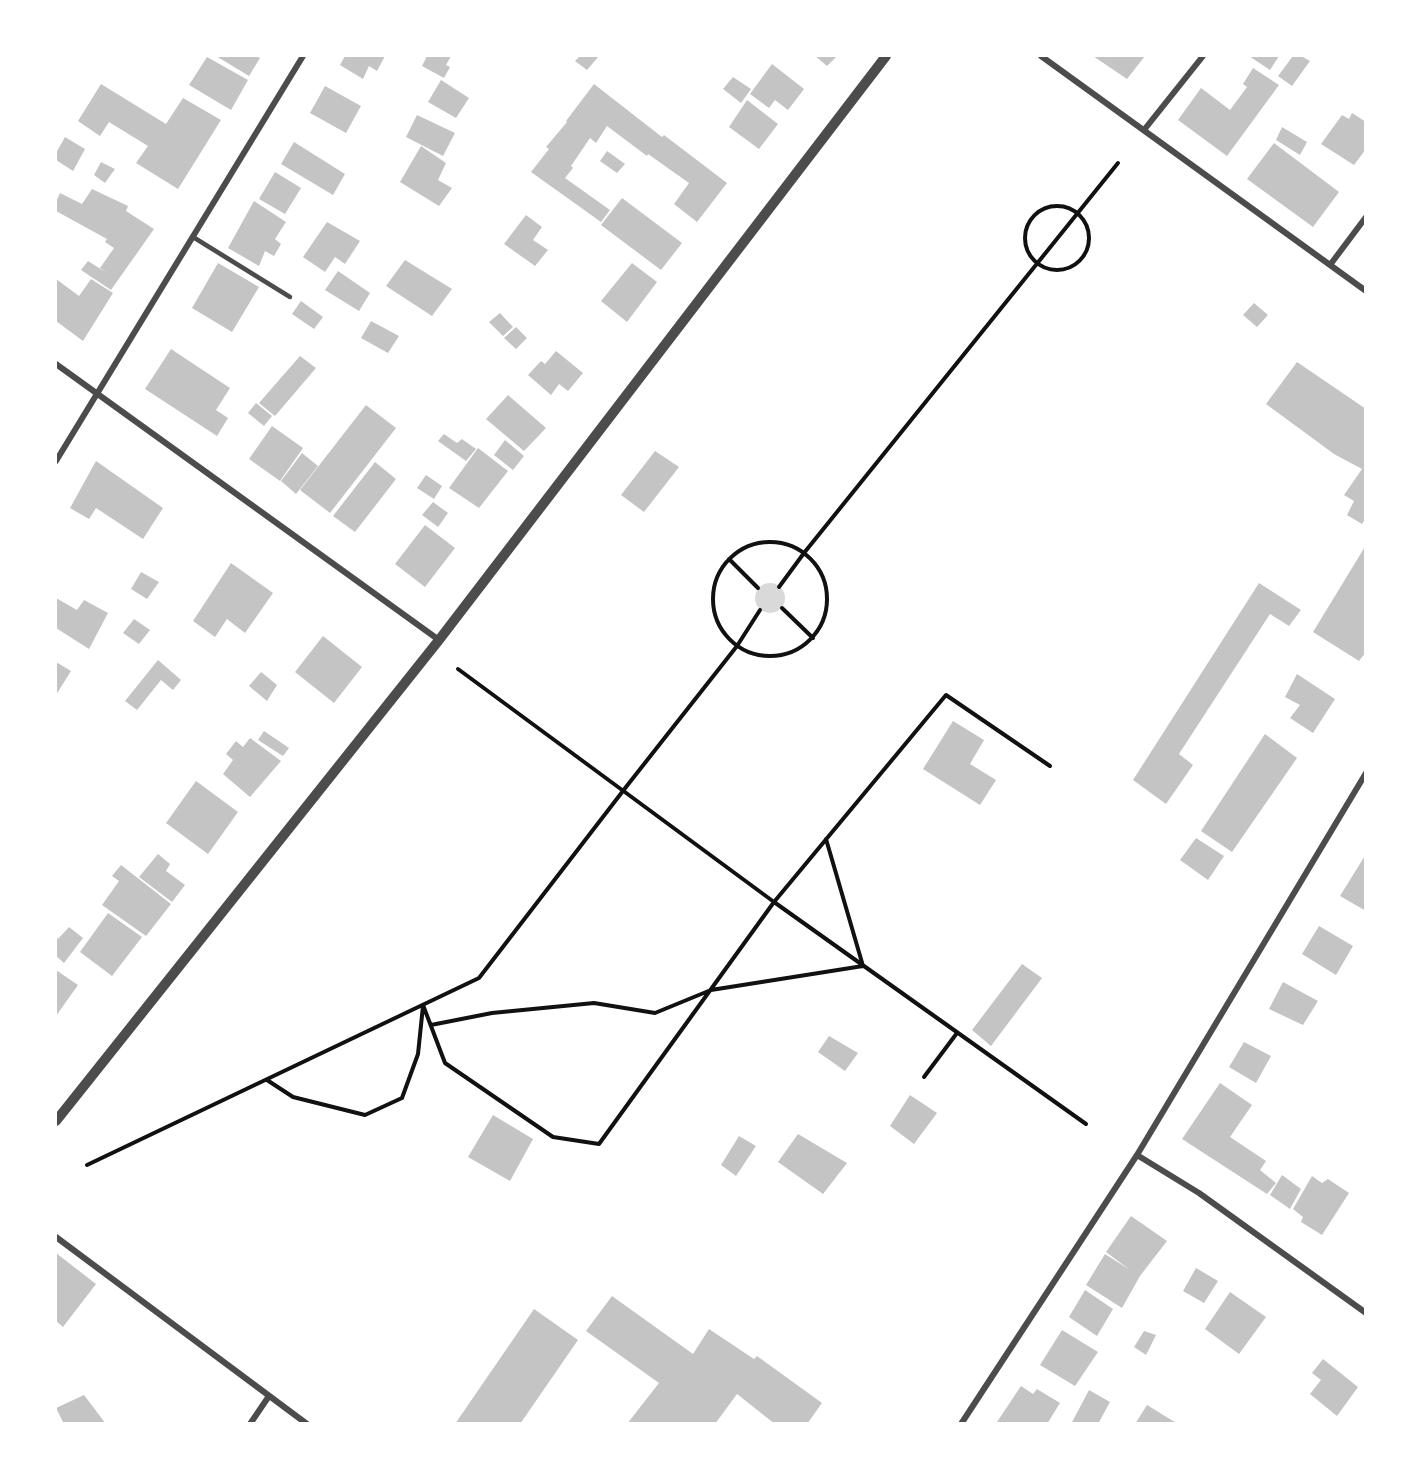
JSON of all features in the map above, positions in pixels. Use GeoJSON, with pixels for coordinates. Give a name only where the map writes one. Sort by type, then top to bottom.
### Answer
{"type":"FeatureCollection","features":[{"type":"Feature","properties":{"kind":"street"},"geometry":{"type":"LineString","coordinates":[[56,461],[303,56]]}},
{"type":"Feature","properties":{"kind":"street"},"geometry":{"type":"LineString","coordinates":[[56,1121],[439,640],[886,56]]}},
{"type":"Feature","properties":{"kind":"street"},"geometry":{"type":"LineString","coordinates":[[1041,56],[1365,291]]}},
{"type":"Feature","properties":{"kind":"street"},"geometry":{"type":"LineString","coordinates":[[1144,130],[1203,56]]}},
{"type":"Feature","properties":{"kind":"street"},"geometry":{"type":"LineString","coordinates":[[1330,265],[1365,217]]}},
{"type":"Feature","properties":{"kind":"street"},"geometry":{"type":"LineString","coordinates":[[56,364],[439,640]]}},
{"type":"Feature","properties":{"kind":"street"},"geometry":{"type":"LineString","coordinates":[[961,1424],[1137,1155],[1365,773]]}},
{"type":"Feature","properties":{"kind":"street"},"geometry":{"type":"LineString","coordinates":[[1137,1155],[1199,1193],[1365,1313]]}},
{"type":"Feature","properties":{"kind":"street"},"geometry":{"type":"LineString","coordinates":[[56,1237],[308,1424]]}},
{"type":"Feature","properties":{"kind":"street"},"geometry":{"type":"LineString","coordinates":[[250,1424],[269,1396]]}},
{"type":"Feature","properties":{"kind":"lane"},"geometry":{"type":"LineString","coordinates":[[193,237],[290,297]]}},
{"type":"Feature","properties":{"kind":"path"},"geometry":{"type":"LineString","coordinates":[[779,587],[1118,164]]}},
{"type":"Feature","properties":{"kind":"path"},"geometry":{"type":"LineString","coordinates":[[1055,207],[1066,208],[1083,219],[1088,229],[1087,250],[1074,266],[1064,270],[1043,268],[1028,253],[1025,232],[1036,214],[1055,207]]}},
{"type":"Feature","properties":{"kind":"path"},"geometry":{"type":"LineString","coordinates":[[774,542],[790,545],[804,553],[818,567],[826,584],[828,603],[823,622],[813,638],[797,650],[778,656],[758,656],[737,646],[727,637],[718,623],[713,606],[714,589],[719,573],[729,559],[742,549],[758,543],[774,542]]}},
{"type":"Feature","properties":{"kind":"path"},"geometry":{"type":"LineString","coordinates":[[729,559],[758,588]]}},
{"type":"Feature","properties":{"kind":"path"},"geometry":{"type":"LineString","coordinates":[[782,608],[813,638]]}},
{"type":"Feature","properties":{"kind":"path"},"geometry":{"type":"LineString","coordinates":[[87,1165],[479,978],[737,646],[760,610]]}},
{"type":"Feature","properties":{"kind":"path"},"geometry":{"type":"LineString","coordinates":[[458,669],[774,902],[1086,1124]]}},
{"type":"Feature","properties":{"kind":"path"},"geometry":{"type":"LineString","coordinates":[[423,1005],[445,1063],[553,1137],[598,1144],[774,902],[946,695],[1050,766]]}},
{"type":"Feature","properties":{"kind":"path"},"geometry":{"type":"LineString","coordinates":[[826,839],[863,966]]}},
{"type":"Feature","properties":{"kind":"path"},"geometry":{"type":"LineString","coordinates":[[431,1025],[492,1012],[594,1003],[655,1013],[711,990],[863,966]]}},
{"type":"Feature","properties":{"kind":"path"},"geometry":{"type":"LineString","coordinates":[[266,1079],[293,1097],[365,1115],[402,1098],[418,1054],[423,1005]]}},
{"type":"Feature","properties":{"kind":"path"},"geometry":{"type":"LineString","coordinates":[[924,1077],[957,1033]]}},
{"type":"Feature","properties":{"kind":"shaded area"},"geometry":{"type":"Polygon","coordinates":[[[770,583],[781,587],[785,598],[781,609],[770,613],[759,609],[755,598],[759,587],[770,583]]]}},
{"type":"Feature","properties":{"kind":"building"},"geometry":{"type":"Polygon","coordinates":[[[216,56],[256,56],[260,58],[249,76],[216,56]]]}},
{"type":"Feature","properties":{"kind":"building"},"geometry":{"type":"Polygon","coordinates":[[[345,56],[385,56],[377,71],[369,66],[363,79],[340,65],[345,56]]]}},
{"type":"Feature","properties":{"kind":"building"},"geometry":{"type":"Polygon","coordinates":[[[427,56],[451,56],[446,65],[450,67],[444,78],[422,66],[427,56]]]}},
{"type":"Feature","properties":{"kind":"building"},"geometry":{"type":"Polygon","coordinates":[[[580,56],[599,56],[587,70],[575,61],[580,56]]]}},
{"type":"Feature","properties":{"kind":"building"},"geometry":{"type":"Polygon","coordinates":[[[815,56],[837,56],[827,66],[815,56]]]}},
{"type":"Feature","properties":{"kind":"building"},"geometry":{"type":"Polygon","coordinates":[[[1093,56],[1145,56],[1127,79],[1093,56]]]}},
{"type":"Feature","properties":{"kind":"building"},"geometry":{"type":"Polygon","coordinates":[[[1249,56],[1279,56],[1270,70],[1249,56]]]}},
{"type":"Feature","properties":{"kind":"building"},"geometry":{"type":"Polygon","coordinates":[[[1293,56],[1301,56],[1310,61],[1292,86],[1278,76],[1293,56]]]}},
{"type":"Feature","properties":{"kind":"building"},"geometry":{"type":"Polygon","coordinates":[[[207,57],[248,80],[231,110],[189,85],[207,57]]]}},
{"type":"Feature","properties":{"kind":"building"},"geometry":{"type":"Polygon","coordinates":[[[772,64],[804,89],[788,110],[775,100],[769,108],[750,94],[772,64]]]}},
{"type":"Feature","properties":{"kind":"building"},"geometry":{"type":"Polygon","coordinates":[[[1253,68],[1279,85],[1227,156],[1178,120],[1201,88],[1230,110],[1247,87],[1243,84],[1253,68]]]}},
{"type":"Feature","properties":{"kind":"building"},"geometry":{"type":"Polygon","coordinates":[[[733,77],[751,89],[741,103],[723,89],[733,77]]]}},
{"type":"Feature","properties":{"kind":"building"},"geometry":{"type":"Polygon","coordinates":[[[441,80],[469,98],[456,118],[428,102],[441,80]]]}},
{"type":"Feature","properties":{"kind":"building"},"geometry":{"type":"Polygon","coordinates":[[[101,84],[166,124],[183,98],[221,120],[178,189],[136,163],[148,146],[109,122],[100,136],[78,121],[101,84]]]}},
{"type":"Feature","properties":{"kind":"building"},"geometry":{"type":"Polygon","coordinates":[[[594,84],[662,137],[664,135],[727,183],[697,222],[674,204],[689,183],[648,154],[647,156],[607,126],[596,143],[590,138],[565,178],[610,210],[601,222],[531,172],[549,149],[546,147],[594,84]]]}},
{"type":"Feature","properties":{"kind":"building"},"geometry":{"type":"Polygon","coordinates":[[[325,86],[361,106],[346,133],[310,113],[325,86]]]}},
{"type":"Feature","properties":{"kind":"building"},"geometry":{"type":"Polygon","coordinates":[[[747,100],[778,124],[759,149],[729,127],[747,100]]]}},
{"type":"Feature","properties":{"kind":"building"},"geometry":{"type":"Polygon","coordinates":[[[1352,113],[1366,122],[1366,149],[1354,165],[1321,144],[1342,115],[1349,119],[1352,113]]]}},
{"type":"Feature","properties":{"kind":"building"},"geometry":{"type":"Polygon","coordinates":[[[417,115],[455,133],[443,156],[406,137],[417,115]]]}},
{"type":"Feature","properties":{"kind":"building"},"geometry":{"type":"Polygon","coordinates":[[[1282,127],[1307,142],[1300,155],[1276,140],[1282,127]]]}},
{"type":"Feature","properties":{"kind":"building"},"geometry":{"type":"Polygon","coordinates":[[[65,137],[85,149],[73,171],[56,160],[56,153],[65,137]]]}},
{"type":"Feature","properties":{"kind":"building"},"geometry":{"type":"Polygon","coordinates":[[[294,142],[345,174],[333,195],[281,164],[294,142]]]}},
{"type":"Feature","properties":{"kind":"building"},"geometry":{"type":"Polygon","coordinates":[[[1274,143],[1339,192],[1313,227],[1247,179],[1274,143]]]}},
{"type":"Feature","properties":{"kind":"building"},"geometry":{"type":"Polygon","coordinates":[[[421,146],[446,163],[438,180],[452,188],[439,206],[400,182],[421,146]]]}},
{"type":"Feature","properties":{"kind":"building"},"geometry":{"type":"Polygon","coordinates":[[[607,151],[625,164],[617,173],[600,161],[607,151]]]}},
{"type":"Feature","properties":{"kind":"building"},"geometry":{"type":"Polygon","coordinates":[[[101,162],[115,169],[105,183],[94,175],[101,162]]]}},
{"type":"Feature","properties":{"kind":"building"},"geometry":{"type":"Polygon","coordinates":[[[275,172],[301,188],[285,214],[259,199],[275,172]]]}},
{"type":"Feature","properties":{"kind":"building"},"geometry":{"type":"Polygon","coordinates":[[[92,189],[128,206],[126,211],[154,229],[111,290],[81,270],[88,261],[107,273],[100,268],[114,248],[105,242],[107,239],[56,211],[56,202],[60,193],[82,204],[92,189]]]}},
{"type":"Feature","properties":{"kind":"building"},"geometry":{"type":"Polygon","coordinates":[[[622,198],[682,243],[661,270],[601,225],[622,198]]]}},
{"type":"Feature","properties":{"kind":"building"},"geometry":{"type":"Polygon","coordinates":[[[254,201],[286,222],[275,239],[281,244],[274,256],[265,251],[259,266],[228,248],[254,201]]]}},
{"type":"Feature","properties":{"kind":"building"},"geometry":{"type":"Polygon","coordinates":[[[526,215],[542,227],[533,240],[548,250],[535,266],[504,244],[526,215]]]}},
{"type":"Feature","properties":{"kind":"building"},"geometry":{"type":"Polygon","coordinates":[[[327,222],[360,241],[345,264],[335,257],[325,272],[303,257],[327,222]]]}},
{"type":"Feature","properties":{"kind":"building"},"geometry":{"type":"Polygon","coordinates":[[[405,260],[452,289],[432,316],[386,286],[405,260]]]}},
{"type":"Feature","properties":{"kind":"building"},"geometry":{"type":"Polygon","coordinates":[[[218,263],[259,287],[232,332],[192,308],[218,263]]]}},
{"type":"Feature","properties":{"kind":"building"},"geometry":{"type":"Polygon","coordinates":[[[632,263],[657,282],[627,322],[601,301],[632,263]]]}},
{"type":"Feature","properties":{"kind":"building"},"geometry":{"type":"Polygon","coordinates":[[[338,271],[370,293],[359,311],[325,290],[338,271]]]}},
{"type":"Feature","properties":{"kind":"building"},"geometry":{"type":"Polygon","coordinates":[[[56,279],[79,296],[91,279],[113,293],[83,341],[56,321],[56,279]]]}},
{"type":"Feature","properties":{"kind":"building"},"geometry":{"type":"Polygon","coordinates":[[[301,301],[323,317],[314,329],[292,314],[301,301]]]}},
{"type":"Feature","properties":{"kind":"building"},"geometry":{"type":"Polygon","coordinates":[[[1254,303],[1268,315],[1257,327],[1243,315],[1254,303]]]}},
{"type":"Feature","properties":{"kind":"building"},"geometry":{"type":"Polygon","coordinates":[[[500,313],[513,327],[503,336],[489,322],[500,313]]]}},
{"type":"Feature","properties":{"kind":"building"},"geometry":{"type":"Polygon","coordinates":[[[371,321],[399,336],[388,353],[361,338],[371,321]]]}},
{"type":"Feature","properties":{"kind":"building"},"geometry":{"type":"Polygon","coordinates":[[[516,327],[527,338],[516,349],[504,338],[516,327]]]}},
{"type":"Feature","properties":{"kind":"building"},"geometry":{"type":"Polygon","coordinates":[[[171,349],[230,388],[216,410],[228,418],[217,436],[145,389],[171,349]]]}},
{"type":"Feature","properties":{"kind":"building"},"geometry":{"type":"Polygon","coordinates":[[[556,351],[583,373],[568,391],[559,384],[551,395],[528,375],[541,361],[545,364],[556,351]]]}},
{"type":"Feature","properties":{"kind":"building"},"geometry":{"type":"Polygon","coordinates":[[[300,356],[316,368],[275,416],[259,403],[300,356]]]}},
{"type":"Feature","properties":{"kind":"building"},"geometry":{"type":"Polygon","coordinates":[[[1297,362],[1366,409],[1366,518],[1362,524],[1347,515],[1354,501],[1344,495],[1362,469],[1334,454],[1266,404],[1297,362]]]}},
{"type":"Feature","properties":{"kind":"building"},"geometry":{"type":"Polygon","coordinates":[[[508,395],[546,428],[524,451],[486,419],[508,395]]]}},
{"type":"Feature","properties":{"kind":"building"},"geometry":{"type":"Polygon","coordinates":[[[256,403],[272,416],[264,426],[248,413],[256,403]]]}},
{"type":"Feature","properties":{"kind":"building"},"geometry":{"type":"Polygon","coordinates":[[[366,405],[396,428],[330,513],[300,490],[366,405]]]}},
{"type":"Feature","properties":{"kind":"building"},"geometry":{"type":"Polygon","coordinates":[[[272,426],[303,448],[280,481],[249,459],[272,426]]]}},
{"type":"Feature","properties":{"kind":"building"},"geometry":{"type":"Polygon","coordinates":[[[444,434],[457,443],[462,439],[476,449],[466,461],[438,441],[444,434]]]}},
{"type":"Feature","properties":{"kind":"building"},"geometry":{"type":"Polygon","coordinates":[[[505,440],[524,456],[513,470],[494,455],[505,440]]]}},
{"type":"Feature","properties":{"kind":"building"},"geometry":{"type":"Polygon","coordinates":[[[478,448],[508,471],[479,508],[449,488],[478,448]]]}},
{"type":"Feature","properties":{"kind":"building"},"geometry":{"type":"Polygon","coordinates":[[[655,451],[679,467],[644,512],[621,495],[655,451]]]}},
{"type":"Feature","properties":{"kind":"building"},"geometry":{"type":"Polygon","coordinates":[[[302,453],[318,466],[296,494],[281,481],[302,453]]]}},
{"type":"Feature","properties":{"kind":"building"},"geometry":{"type":"Polygon","coordinates":[[[96,461],[163,508],[143,539],[96,508],[89,519],[70,508],[96,461]]]}},
{"type":"Feature","properties":{"kind":"building"},"geometry":{"type":"Polygon","coordinates":[[[375,462],[396,479],[355,532],[333,516],[375,462]]]}},
{"type":"Feature","properties":{"kind":"building"},"geometry":{"type":"Polygon","coordinates":[[[426,475],[442,486],[434,499],[417,488],[426,475]]]}},
{"type":"Feature","properties":{"kind":"building"},"geometry":{"type":"Polygon","coordinates":[[[433,502],[448,513],[438,527],[422,515],[433,502]]]}},
{"type":"Feature","properties":{"kind":"building"},"geometry":{"type":"Polygon","coordinates":[[[425,525],[455,548],[425,587],[395,564],[425,525]]]}},
{"type":"Feature","properties":{"kind":"building"},"geometry":{"type":"Polygon","coordinates":[[[1366,545],[1366,652],[1359,661],[1313,632],[1366,545]]]}},
{"type":"Feature","properties":{"kind":"building"},"geometry":{"type":"Polygon","coordinates":[[[231,563],[273,593],[245,633],[227,619],[215,637],[193,621],[231,563]]]}},
{"type":"Feature","properties":{"kind":"building"},"geometry":{"type":"Polygon","coordinates":[[[141,572],[159,582],[147,599],[131,589],[141,572]]]}},
{"type":"Feature","properties":{"kind":"building"},"geometry":{"type":"Polygon","coordinates":[[[1259,583],[1301,610],[1289,626],[1270,614],[1179,754],[1193,765],[1166,804],[1133,780],[1259,583]]]}},
{"type":"Feature","properties":{"kind":"building"},"geometry":{"type":"Polygon","coordinates":[[[56,598],[77,610],[84,600],[108,613],[89,649],[56,628],[56,598]]]}},
{"type":"Feature","properties":{"kind":"building"},"geometry":{"type":"Polygon","coordinates":[[[134,619],[150,630],[139,644],[123,633],[134,619]]]}},
{"type":"Feature","properties":{"kind":"building"},"geometry":{"type":"Polygon","coordinates":[[[323,636],[362,667],[334,703],[295,672],[323,636]]]}},
{"type":"Feature","properties":{"kind":"building"},"geometry":{"type":"Polygon","coordinates":[[[158,660],[181,680],[173,690],[161,680],[137,710],[125,701],[158,660]]]}},
{"type":"Feature","properties":{"kind":"building"},"geometry":{"type":"Polygon","coordinates":[[[56,662],[71,671],[56,695],[56,662]]]}},
{"type":"Feature","properties":{"kind":"building"},"geometry":{"type":"Polygon","coordinates":[[[261,672],[277,685],[267,701],[249,686],[261,672]]]}},
{"type":"Feature","properties":{"kind":"building"},"geometry":{"type":"Polygon","coordinates":[[[1297,674],[1335,699],[1313,733],[1290,718],[1300,705],[1285,697],[1297,674]]]}},
{"type":"Feature","properties":{"kind":"building"},"geometry":{"type":"Polygon","coordinates":[[[953,721],[984,740],[970,764],[996,780],[980,805],[923,769],[953,721]]]}},
{"type":"Feature","properties":{"kind":"building"},"geometry":{"type":"Polygon","coordinates":[[[264,731],[289,748],[283,756],[258,740],[264,731]]]}},
{"type":"Feature","properties":{"kind":"building"},"geometry":{"type":"Polygon","coordinates":[[[1265,734],[1297,758],[1232,852],[1201,831],[1265,734]]]}},
{"type":"Feature","properties":{"kind":"building"},"geometry":{"type":"Polygon","coordinates":[[[250,738],[281,761],[250,797],[223,774],[233,760],[226,754],[236,741],[243,747],[250,738]]]}},
{"type":"Feature","properties":{"kind":"building"},"geometry":{"type":"Polygon","coordinates":[[[196,781],[238,812],[208,854],[166,823],[196,781]]]}},
{"type":"Feature","properties":{"kind":"building"},"geometry":{"type":"Polygon","coordinates":[[[1196,838],[1224,856],[1208,880],[1180,860],[1196,838]]]}},
{"type":"Feature","properties":{"kind":"building"},"geometry":{"type":"Polygon","coordinates":[[[158,854],[170,864],[166,871],[185,885],[172,902],[139,877],[158,854]]]}},
{"type":"Feature","properties":{"kind":"building"},"geometry":{"type":"Polygon","coordinates":[[[1366,854],[1366,911],[1340,896],[1366,854]]]}},
{"type":"Feature","properties":{"kind":"building"},"geometry":{"type":"Polygon","coordinates":[[[121,865],[171,904],[146,936],[102,905],[119,881],[112,876],[121,865]]]}},
{"type":"Feature","properties":{"kind":"building"},"geometry":{"type":"Polygon","coordinates":[[[108,913],[142,937],[112,976],[80,952],[108,913]]]}},
{"type":"Feature","properties":{"kind":"building"},"geometry":{"type":"Polygon","coordinates":[[[1319,926],[1353,946],[1336,975],[1302,954],[1319,926]]]}},
{"type":"Feature","properties":{"kind":"building"},"geometry":{"type":"Polygon","coordinates":[[[69,927],[83,938],[64,963],[56,956],[56,936],[58,939],[69,927]]]}},
{"type":"Feature","properties":{"kind":"building"},"geometry":{"type":"Polygon","coordinates":[[[1022,964],[1042,978],[991,1046],[972,1030],[1022,964]]]}},
{"type":"Feature","properties":{"kind":"building"},"geometry":{"type":"Polygon","coordinates":[[[56,970],[78,985],[56,1016],[56,970]]]}},
{"type":"Feature","properties":{"kind":"building"},"geometry":{"type":"Polygon","coordinates":[[[1283,982],[1318,1001],[1303,1025],[1269,1009],[1283,982]]]}},
{"type":"Feature","properties":{"kind":"building"},"geometry":{"type":"Polygon","coordinates":[[[829,1036],[858,1053],[845,1071],[818,1052],[829,1036]]]}},
{"type":"Feature","properties":{"kind":"building"},"geometry":{"type":"Polygon","coordinates":[[[1244,1042],[1271,1056],[1256,1083],[1229,1067],[1244,1042]]]}},
{"type":"Feature","properties":{"kind":"building"},"geometry":{"type":"Polygon","coordinates":[[[1220,1083],[1252,1105],[1230,1137],[1266,1161],[1260,1170],[1276,1183],[1267,1194],[1182,1139],[1220,1083]]]}},
{"type":"Feature","properties":{"kind":"building"},"geometry":{"type":"Polygon","coordinates":[[[910,1095],[937,1113],[914,1144],[890,1126],[910,1095]]]}},
{"type":"Feature","properties":{"kind":"building"},"geometry":{"type":"Polygon","coordinates":[[[493,1115],[533,1139],[510,1181],[468,1157],[493,1115]]]}},
{"type":"Feature","properties":{"kind":"building"},"geometry":{"type":"Polygon","coordinates":[[[798,1134],[847,1163],[823,1194],[778,1162],[798,1134]]]}},
{"type":"Feature","properties":{"kind":"building"},"geometry":{"type":"Polygon","coordinates":[[[739,1136],[756,1146],[736,1176],[721,1165],[739,1136]]]}},
{"type":"Feature","properties":{"kind":"building"},"geometry":{"type":"Polygon","coordinates":[[[1282,1175],[1301,1189],[1290,1209],[1270,1195],[1282,1175]]]}},
{"type":"Feature","properties":{"kind":"building"},"geometry":{"type":"Polygon","coordinates":[[[1312,1176],[1322,1183],[1328,1179],[1349,1193],[1322,1235],[1301,1222],[1303,1217],[1293,1209],[1312,1176]]]}},
{"type":"Feature","properties":{"kind":"building"},"geometry":{"type":"Polygon","coordinates":[[[1131,1216],[1167,1241],[1140,1276],[1122,1308],[1086,1285],[1105,1254],[1130,1270],[1106,1252],[1131,1216]]]}},
{"type":"Feature","properties":{"kind":"building"},"geometry":{"type":"Polygon","coordinates":[[[56,1253],[96,1284],[63,1327],[56,1321],[56,1253]]]}},
{"type":"Feature","properties":{"kind":"building"},"geometry":{"type":"Polygon","coordinates":[[[1196,1268],[1218,1281],[1204,1303],[1183,1291],[1196,1268]]]}},
{"type":"Feature","properties":{"kind":"building"},"geometry":{"type":"Polygon","coordinates":[[[1085,1290],[1113,1309],[1097,1336],[1069,1317],[1085,1290]]]}},
{"type":"Feature","properties":{"kind":"building"},"geometry":{"type":"Polygon","coordinates":[[[1230,1292],[1266,1317],[1239,1354],[1205,1329],[1230,1292]]]}},
{"type":"Feature","properties":{"kind":"building"},"geometry":{"type":"Polygon","coordinates":[[[612,1296],[693,1354],[709,1329],[754,1359],[757,1356],[822,1403],[807,1424],[775,1424],[737,1394],[715,1424],[627,1424],[659,1383],[586,1331],[612,1296]]]}},
{"type":"Feature","properties":{"kind":"building"},"geometry":{"type":"Polygon","coordinates":[[[534,1309],[578,1340],[520,1424],[455,1424],[534,1309]]]}},
{"type":"Feature","properties":{"kind":"building"},"geometry":{"type":"Polygon","coordinates":[[[1062,1330],[1098,1352],[1075,1386],[1040,1365],[1062,1330]]]}},
{"type":"Feature","properties":{"kind":"building"},"geometry":{"type":"Polygon","coordinates":[[[1144,1331],[1156,1335],[1146,1355],[1134,1347],[1144,1331]]]}},
{"type":"Feature","properties":{"kind":"building"},"geometry":{"type":"Polygon","coordinates":[[[1323,1359],[1358,1387],[1337,1416],[1310,1394],[1321,1380],[1312,1373],[1323,1359]]]}},
{"type":"Feature","properties":{"kind":"building"},"geometry":{"type":"Polygon","coordinates":[[[1021,1386],[1033,1394],[1037,1389],[1060,1403],[1047,1424],[997,1422],[1021,1386]]]}},
{"type":"Feature","properties":{"kind":"building"},"geometry":{"type":"Polygon","coordinates":[[[1089,1390],[1110,1402],[1098,1424],[1071,1424],[1089,1390]]]}},
{"type":"Feature","properties":{"kind":"building"},"geometry":{"type":"Polygon","coordinates":[[[84,1395],[106,1424],[64,1424],[56,1408],[84,1395]]]}},
{"type":"Feature","properties":{"kind":"building"},"geometry":{"type":"Polygon","coordinates":[[[1147,1405],[1178,1424],[1135,1424],[1147,1405]]]}}]}
